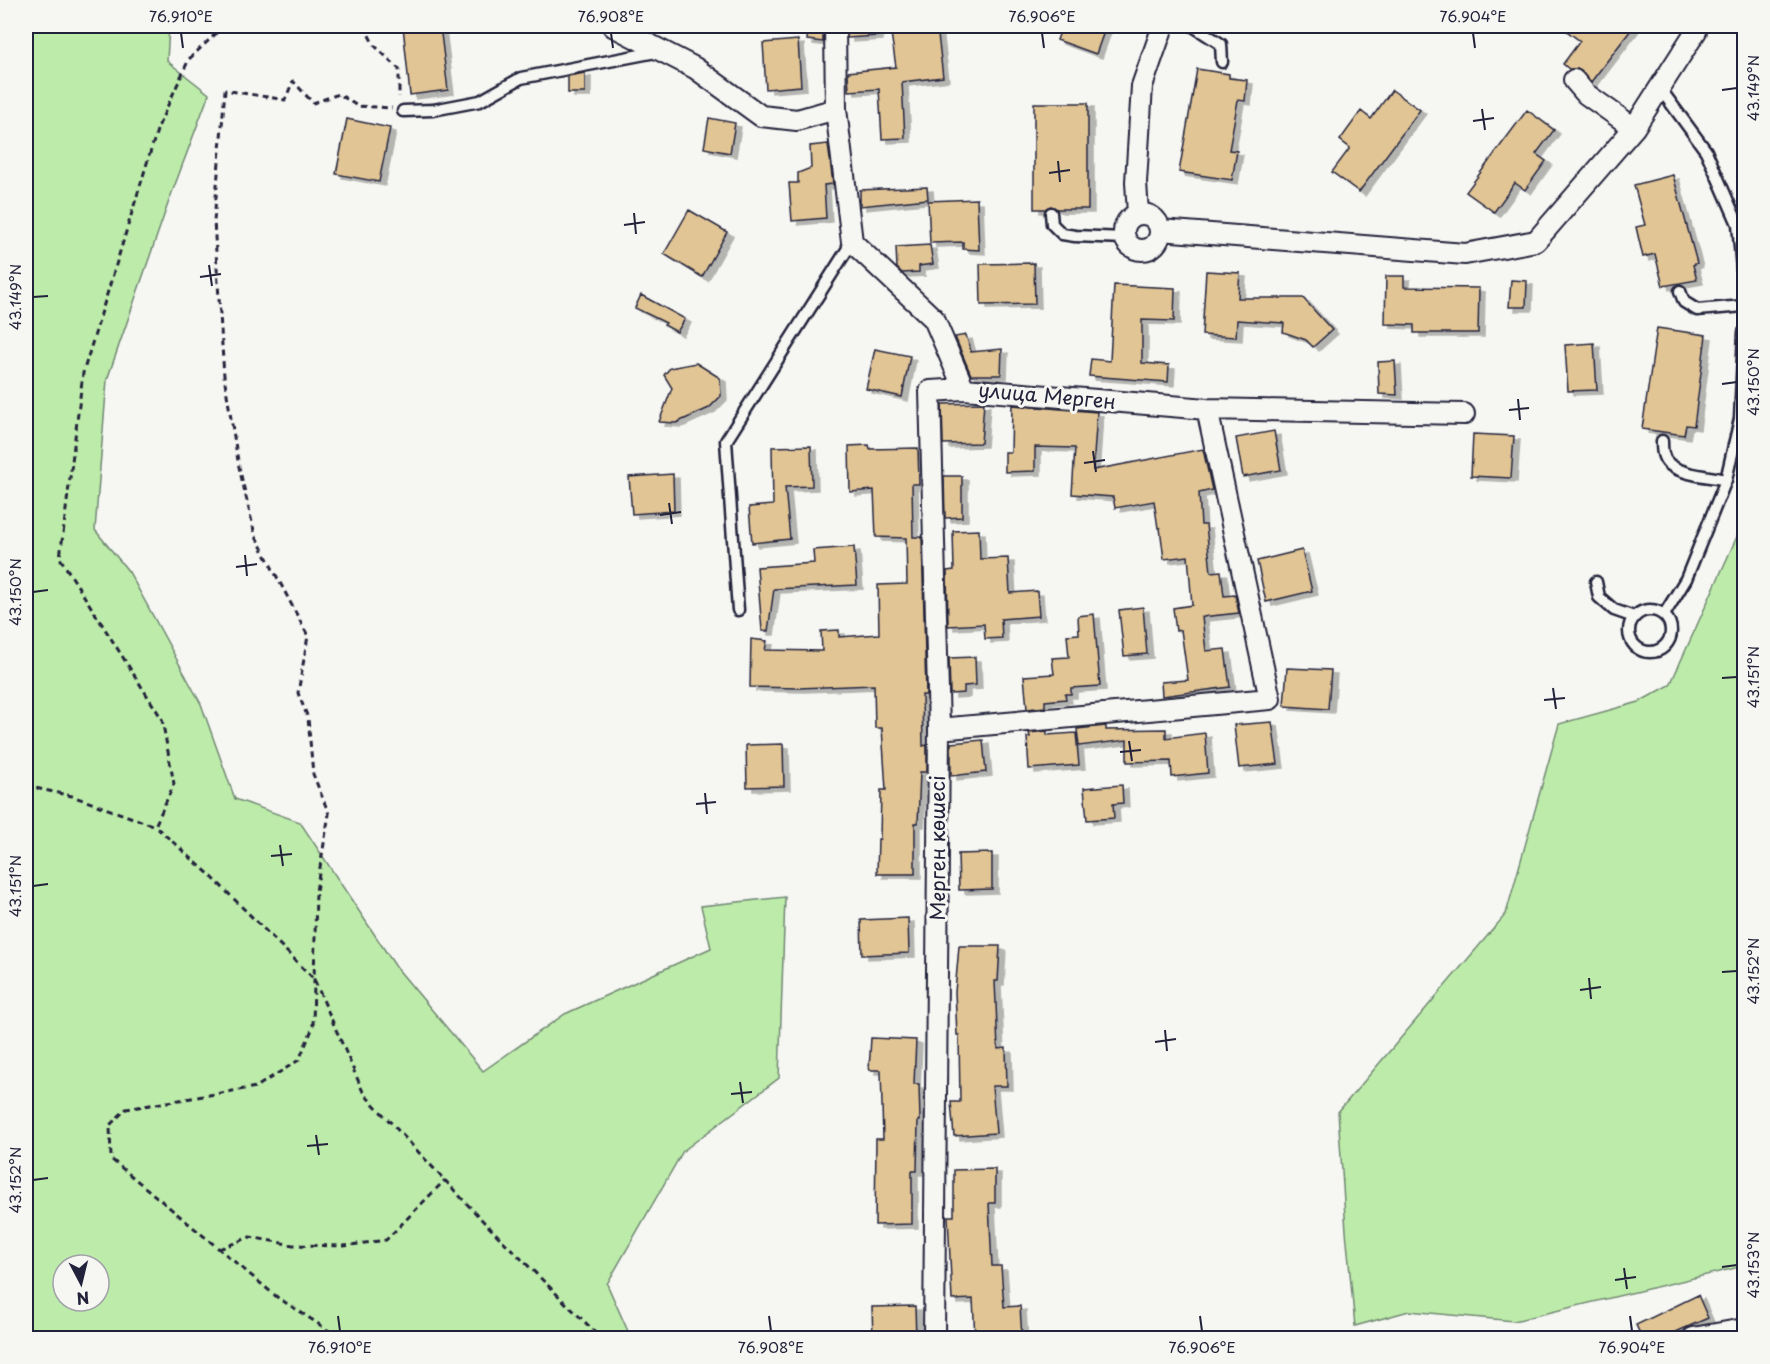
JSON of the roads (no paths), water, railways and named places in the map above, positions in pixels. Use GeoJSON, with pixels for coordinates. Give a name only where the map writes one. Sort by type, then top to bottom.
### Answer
{"type":"FeatureCollection","features":[{"type":"Feature","properties":{"kind":"street"},"geometry":{"type":"LineString","coordinates":[[613,26],[695,68],[760,116],[797,120],[836,110]]}},
{"type":"Feature","properties":{"kind":"street"},"geometry":{"type":"LineString","coordinates":[[835,26],[836,110],[852,242]]}},
{"type":"Feature","properties":{"kind":"street"},"geometry":{"type":"LineString","coordinates":[[1138,214],[1136,182],[1142,86],[1163,26]]}},
{"type":"Feature","properties":{"kind":"street"},"geometry":{"type":"LineString","coordinates":[[1160,230],[1465,254],[1536,241],[1634,128],[1696,31],[1695,26]]}},
{"type":"Feature","properties":{"kind":"street"},"geometry":{"type":"LineString","coordinates":[[1574,80],[1586,94],[1634,128]]}},
{"type":"Feature","properties":{"kind":"street"},"geometry":{"type":"LineString","coordinates":[[1138,214],[1148,215],[1156,220],[1160,230],[1158,240],[1151,248],[1141,250],[1131,247],[1124,238],[1124,229],[1129,219],[1138,214]]}},
{"type":"Feature","properties":{"kind":"street","name":"улица Мерген"},"geometry":{"type":"LineString","coordinates":[[852,242],[934,319],[964,389],[1207,409],[1464,414]]}},
{"type":"Feature","properties":{"kind":"street","name":"Мерген көшесі"},"geometry":{"type":"LineString","coordinates":[[934,1338],[939,729],[930,391],[964,389]]}},
{"type":"Feature","properties":{"kind":"street"},"geometry":{"type":"LineString","coordinates":[[939,729],[1270,699],[1207,409]]}},
{"type":"Feature","properties":{"kind":"street"},"geometry":{"type":"LineString","coordinates":[[1693,1338],[1744,1329]]}},
{"type":"Feature","properties":{"kind":"lane"},"geometry":{"type":"LineString","coordinates":[[1193,26],[1221,44],[1222,62]]}},
{"type":"Feature","properties":{"kind":"lane"},"geometry":{"type":"LineString","coordinates":[[401,110],[433,110],[480,100],[521,78],[661,51]]}},
{"type":"Feature","properties":{"kind":"lane"},"geometry":{"type":"LineString","coordinates":[[1659,87],[1707,151],[1741,224],[1744,292]]}},
{"type":"Feature","properties":{"kind":"lane"},"geometry":{"type":"LineString","coordinates":[[1051,213],[1052,224],[1062,234],[1124,238]]}},
{"type":"Feature","properties":{"kind":"lane"},"geometry":{"type":"LineString","coordinates":[[738,610],[726,441],[852,242]]}},
{"type":"Feature","properties":{"kind":"lane"},"geometry":{"type":"LineString","coordinates":[[1680,291],[1684,302],[1697,310],[1744,306]]}},
{"type":"Feature","properties":{"kind":"lane"},"geometry":{"type":"LineString","coordinates":[[1664,615],[1686,579],[1726,480],[1740,419],[1744,332]]}},
{"type":"Feature","properties":{"kind":"lane"},"geometry":{"type":"LineString","coordinates":[[1662,441],[1664,458],[1669,464],[1682,470],[1726,480]]}},
{"type":"Feature","properties":{"kind":"lane"},"geometry":{"type":"LineString","coordinates":[[1596,582],[1599,597],[1614,610],[1634,617]]}},
{"type":"Feature","properties":{"kind":"lane"},"geometry":{"type":"LineString","coordinates":[[1654,610],[1664,615],[1670,624],[1671,636],[1666,645],[1657,652],[1646,652],[1635,647],[1629,638],[1629,627],[1634,617],[1643,611],[1654,610]]}}]}
